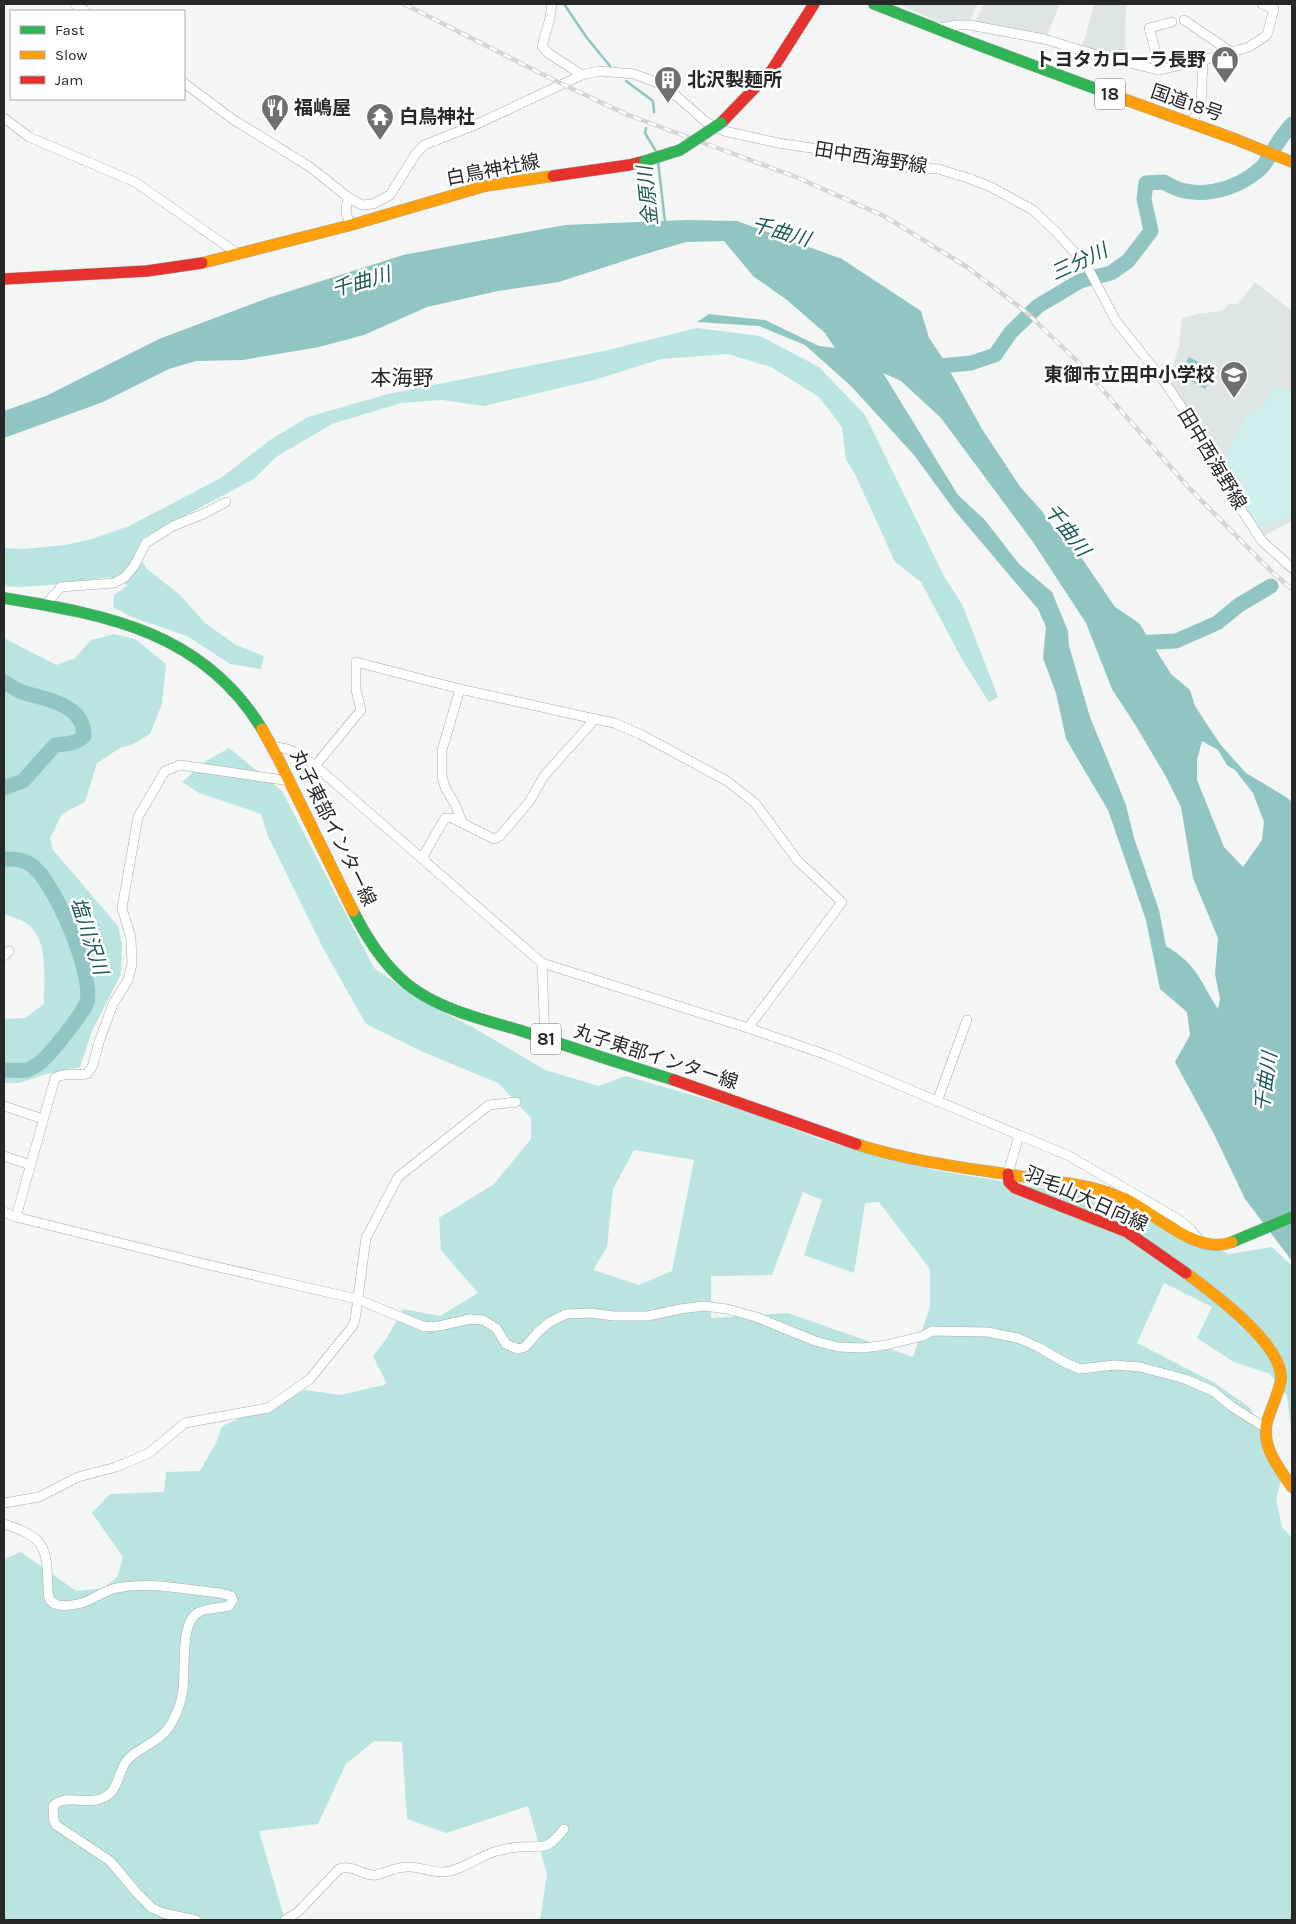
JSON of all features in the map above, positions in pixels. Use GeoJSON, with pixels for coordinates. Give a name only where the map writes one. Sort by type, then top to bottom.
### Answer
{"type":"FeatureCollection","features":[{"type":"Feature","properties":{"kind":"main road","name":"白鳥神社線"},"geometry":{"type":"LineString","coordinates":[[4,279],[176,269],[351,225],[485,186],[629,165],[680,150],[721,124],[772,70],[814,4]]}},
{"type":"Feature","properties":{"kind":"main road","name":"国道18号"},"geometry":{"type":"LineString","coordinates":[[874,4],[935,29],[1257,146],[1292,162]]}},
{"type":"Feature","properties":{"kind":"main road","name":"丸子東部インター線"},"geometry":{"type":"LineString","coordinates":[[4,598],[45,605],[124,625],[160,638],[186,651],[214,671],[233,689],[254,715],[274,747],[363,929],[378,954],[408,985],[443,1004],[696,1087],[856,1144],[910,1157],[1110,1193],[1132,1202],[1184,1235],[1202,1243],[1226,1244],[1256,1233],[1292,1216]]}},
{"type":"Feature","properties":{"kind":"main road","name":"羽毛山大日向線"},"geometry":{"type":"LineString","coordinates":[[1008,1174],[1008,1182],[1015,1188],[1127,1232],[1137,1238],[1212,1292],[1266,1343],[1276,1358],[1282,1377],[1266,1428]]}},
{"type":"Feature","properties":{"kind":"main road"},"geometry":{"type":"LineString","coordinates":[[1266,1428],[1266,1438],[1269,1447],[1292,1487]]}},
{"type":"Feature","properties":{"kind":"street"},"geometry":{"type":"LineString","coordinates":[[552,4],[542,46],[548,53],[582,75]]}},
{"type":"Feature","properties":{"kind":"street"},"geometry":{"type":"LineString","coordinates":[[935,29],[958,24],[970,25],[1044,39],[1097,55],[1158,70],[1249,47],[1267,35],[1274,9],[1262,4]]}},
{"type":"Feature","properties":{"kind":"street"},"geometry":{"type":"LineString","coordinates":[[1184,20],[1231,52]]}},
{"type":"Feature","properties":{"kind":"street"},"geometry":{"type":"LineString","coordinates":[[1158,70],[1158,60],[1149,28],[1172,22]]}},
{"type":"Feature","properties":{"kind":"street"},"geometry":{"type":"LineString","coordinates":[[1192,122],[1201,104],[1203,60]]}},
{"type":"Feature","properties":{"kind":"street","name":"田中西海野線"},"geometry":{"type":"LineString","coordinates":[[349,198],[362,205],[382,201],[390,195],[415,155],[424,145],[475,125],[582,75],[600,71],[634,74],[658,83],[672,92],[706,122],[724,130],[778,143],[844,153],[904,167],[938,169],[991,187],[1033,210],[1070,246],[1087,266],[1116,321],[1163,380],[1189,418],[1202,441],[1210,462],[1262,541],[1292,568]]}},
{"type":"Feature","properties":{"kind":"street"},"geometry":{"type":"LineString","coordinates":[[185,84],[234,120],[310,167],[349,198],[346,209],[351,225]]}},
{"type":"Feature","properties":{"kind":"street"},"geometry":{"type":"LineString","coordinates":[[4,118],[29,137],[135,182],[238,254]]}},
{"type":"Feature","properties":{"kind":"street"},"geometry":{"type":"LineString","coordinates":[[45,605],[61,587],[114,584],[130,572],[146,543],[173,526],[226,502]]}},
{"type":"Feature","properties":{"kind":"street"},"geometry":{"type":"LineString","coordinates":[[315,766],[361,710],[354,676],[356,662],[460,689],[614,723],[640,734],[727,781],[755,803],[798,861],[842,902],[748,1028]]}},
{"type":"Feature","properties":{"kind":"street"},"geometry":{"type":"LineString","coordinates":[[460,689],[442,750],[442,777],[462,822]]}},
{"type":"Feature","properties":{"kind":"street"},"geometry":{"type":"LineString","coordinates":[[422,858],[445,818],[452,818],[462,822],[494,839],[500,836],[529,802],[544,776],[595,719]]}},
{"type":"Feature","properties":{"kind":"street"},"geometry":{"type":"LineString","coordinates":[[274,747],[284,747],[294,751],[315,766],[542,963],[827,1055],[1018,1134],[1069,1156],[1170,1214],[1192,1230],[1202,1243]]}},
{"type":"Feature","properties":{"kind":"street"},"geometry":{"type":"LineString","coordinates":[[16,1217],[55,1078],[59,1074],[87,1074],[93,1065],[113,1004],[128,980],[133,956],[132,938],[122,908],[138,817],[165,771],[180,765],[290,781]]}},
{"type":"Feature","properties":{"kind":"street"},"geometry":{"type":"LineString","coordinates":[[542,963],[545,1039]]}},
{"type":"Feature","properties":{"kind":"street"},"geometry":{"type":"LineString","coordinates":[[937,1102],[968,1020]]}},
{"type":"Feature","properties":{"kind":"street"},"geometry":{"type":"LineString","coordinates":[[4,1503],[39,1497],[78,1477],[116,1467],[148,1453],[185,1424],[268,1408],[310,1379],[352,1327],[355,1320],[366,1238],[398,1178],[488,1105],[516,1102]]}},
{"type":"Feature","properties":{"kind":"street"},"geometry":{"type":"LineString","coordinates":[[4,1106],[43,1119]]}},
{"type":"Feature","properties":{"kind":"street"},"geometry":{"type":"LineString","coordinates":[[1008,1174],[1018,1134]]}},
{"type":"Feature","properties":{"kind":"street"},"geometry":{"type":"LineString","coordinates":[[4,1156],[30,1165]]}},
{"type":"Feature","properties":{"kind":"street"},"geometry":{"type":"LineString","coordinates":[[4,1212],[16,1217],[357,1299],[424,1327],[439,1326],[470,1319],[483,1320],[496,1328],[506,1344],[518,1349],[525,1347],[550,1322],[566,1314],[590,1313],[614,1316],[648,1316],[704,1306],[727,1309],[756,1317],[838,1347],[863,1348],[923,1336],[932,1331],[987,1332],[1018,1338],[1038,1347],[1066,1364],[1080,1369],[1114,1365],[1140,1368],[1185,1379],[1213,1391],[1231,1406],[1266,1428]]}},
{"type":"Feature","properties":{"kind":"street"},"geometry":{"type":"LineString","coordinates":[[4,1524],[20,1530],[40,1543],[47,1560],[48,1595],[52,1602],[59,1605],[78,1604],[115,1588],[138,1585],[220,1593],[231,1596],[233,1600],[229,1606],[199,1612],[189,1621],[184,1638],[185,1661],[182,1695],[176,1715],[167,1731],[153,1744],[126,1762],[116,1787],[111,1794],[93,1801],[68,1799],[58,1801],[53,1806],[56,1825],[110,1861],[136,1893],[152,1908],[163,1914],[196,1920]]}},
{"type":"Feature","properties":{"kind":"street"},"geometry":{"type":"LineString","coordinates":[[285,1920],[298,1912],[339,1869],[345,1867],[358,1869],[370,1875],[408,1866],[432,1872],[444,1872],[466,1865],[497,1851],[517,1847],[546,1846],[556,1839],[564,1829]]}},
{"type":"Feature","properties":{"kind":"shaded area"},"geometry":{"type":"Polygon","coordinates":[[[898,4],[978,4],[969,22],[941,23],[898,4]]]}},
{"type":"Feature","properties":{"kind":"shaded area"},"geometry":{"type":"Polygon","coordinates":[[[984,4],[1060,4],[1046,37],[974,23],[984,4]]]}},
{"type":"Feature","properties":{"kind":"shaded area"},"geometry":{"type":"Polygon","coordinates":[[[1094,4],[1126,4],[1125,58],[1082,48],[1094,4]]]}},
{"type":"Feature","properties":{"kind":"shaded area","name":"東御市立田中小学校"},"geometry":{"type":"Polygon","coordinates":[[[1255,282],[1292,311],[1292,521],[1267,534],[1262,541],[1163,380],[1173,366],[1179,346],[1182,318],[1222,311],[1229,304],[1238,304],[1255,282]]]}},
{"type":"Feature","properties":{"kind":"shaded area"},"geometry":{"type":"Polygon","coordinates":[[[697,328],[760,336],[819,367],[865,415],[945,578],[962,604],[998,697],[989,702],[963,661],[921,582],[895,562],[855,474],[846,460],[842,427],[819,397],[771,367],[728,354],[661,359],[594,380],[484,406],[442,400],[401,403],[332,424],[276,457],[254,479],[143,538],[136,551],[147,569],[179,594],[205,623],[236,645],[264,656],[261,669],[230,664],[187,636],[132,617],[113,607],[114,595],[128,585],[109,577],[62,584],[20,587],[4,586],[4,548],[23,549],[65,545],[92,539],[129,526],[221,478],[270,440],[308,417],[388,394],[604,351],[697,328]]]}},
{"type":"Feature","properties":{"kind":"shaded area"},"geometry":{"type":"Polygon","coordinates":[[[1271,388],[1292,392],[1292,518],[1290,516],[1260,529],[1220,467],[1247,415],[1256,408],[1263,407],[1269,398],[1271,388]]]}},
{"type":"Feature","properties":{"kind":"shaded area"},"geometry":{"type":"Polygon","coordinates":[[[114,634],[135,639],[166,664],[162,704],[150,734],[131,745],[120,748],[97,763],[85,802],[62,814],[50,838],[53,850],[118,926],[122,946],[121,974],[92,1031],[80,1067],[47,1074],[19,1083],[4,1083],[4,1019],[25,1018],[44,1004],[44,960],[39,938],[33,930],[26,923],[4,914],[4,638],[56,665],[75,658],[91,640],[114,634]]]}},
{"type":"Feature","properties":{"kind":"shaded area"},"geometry":{"type":"Polygon","coordinates":[[[229,748],[282,791],[374,968],[422,1001],[474,1028],[545,1070],[599,1086],[626,1076],[750,1112],[822,1140],[934,1170],[1078,1194],[1149,1218],[1229,1254],[1272,1247],[1292,1266],[1292,1437],[1287,1396],[1270,1374],[1234,1362],[1197,1338],[1212,1307],[1164,1283],[1137,1343],[1215,1383],[1250,1408],[1282,1477],[1276,1499],[1282,1527],[1292,1538],[1292,1920],[540,1920],[547,1874],[528,1806],[446,1833],[407,1819],[402,1742],[374,1741],[346,1764],[318,1824],[259,1831],[285,1920],[4,1920],[4,1559],[21,1552],[76,1591],[104,1588],[117,1577],[123,1557],[92,1513],[110,1494],[164,1492],[166,1472],[200,1471],[216,1443],[222,1426],[305,1390],[341,1395],[387,1384],[373,1356],[387,1338],[403,1309],[440,1316],[478,1293],[441,1250],[439,1218],[494,1184],[531,1139],[531,1118],[498,1083],[423,1052],[366,1024],[323,948],[268,836],[261,814],[199,793],[182,782],[206,761],[229,748]],[[634,1150],[613,1189],[607,1247],[593,1270],[639,1285],[672,1271],[694,1160],[634,1150]],[[803,1192],[772,1275],[711,1276],[711,1318],[788,1313],[913,1357],[930,1307],[930,1269],[879,1202],[865,1203],[854,1273],[804,1255],[822,1200],[803,1192]]]}},
{"type":"Feature","properties":{"kind":"water","name":"千曲川"},"geometry":{"type":"Polygon","coordinates":[[[687,220],[737,221],[842,259],[921,311],[929,338],[942,357],[982,429],[1021,488],[1042,511],[1052,526],[1072,544],[1115,607],[1139,623],[1171,674],[1190,690],[1195,706],[1220,744],[1246,773],[1292,802],[1292,1261],[1245,1199],[1214,1134],[1175,1062],[1190,1035],[1187,1012],[1160,989],[1146,920],[1108,810],[1066,739],[1056,693],[1043,658],[1046,627],[1038,609],[955,511],[914,455],[851,386],[805,345],[759,326],[697,322],[709,314],[765,320],[819,346],[835,348],[825,333],[787,300],[753,276],[724,241],[686,242],[559,282],[498,291],[427,307],[364,335],[319,347],[243,360],[196,361],[169,369],[103,402],[4,438],[4,411],[46,396],[159,339],[268,298],[403,255],[565,225],[687,220]],[[883,373],[958,495],[984,519],[1019,564],[1052,592],[1068,631],[1069,646],[1090,717],[1126,805],[1134,838],[1159,910],[1166,946],[1192,967],[1218,1009],[1220,999],[1215,974],[1218,938],[1193,878],[1181,807],[1165,775],[1112,689],[1086,623],[1033,542],[941,418],[901,381],[883,373]],[[1202,741],[1197,760],[1197,780],[1224,847],[1243,867],[1262,840],[1264,822],[1253,793],[1235,770],[1227,765],[1218,750],[1202,741]]]}},
{"type":"Feature","properties":{"kind":"water"},"geometry":{"type":"Polygon","coordinates":[[[1189,357],[1215,371],[1205,389],[1179,374],[1189,357]]]}},
{"type":"Feature","properties":{"kind":"waterway","name":"金原川"},"geometry":{"type":"LineString","coordinates":[[564,4],[587,38],[610,66]]}},
{"type":"Feature","properties":{"kind":"waterway","name":"金原川"},"geometry":{"type":"LineString","coordinates":[[626,81],[653,101],[654,112]]}},
{"type":"Feature","properties":{"kind":"waterway","name":"三分川"},"geometry":{"type":"LineString","coordinates":[[930,367],[971,363],[995,355],[1011,332],[1038,306],[1080,281],[1111,273],[1128,261],[1151,231],[1144,199],[1146,183],[1164,182],[1175,188],[1201,192],[1227,188],[1251,176],[1262,167],[1292,124]]}},
{"type":"Feature","properties":{"kind":"waterway","name":"金原川"},"geometry":{"type":"LineString","coordinates":[[646,128],[645,133],[657,153]]}},
{"type":"Feature","properties":{"kind":"waterway","name":"金原川"},"geometry":{"type":"LineString","coordinates":[[658,161],[665,222]]}},
{"type":"Feature","properties":{"kind":"waterway"},"geometry":{"type":"LineString","coordinates":[[1132,643],[1176,641],[1217,623],[1239,605],[1271,586]]}},
{"type":"Feature","properties":{"kind":"waterway","name":"塩川沢川"},"geometry":{"type":"LineString","coordinates":[[4,682],[17,690],[54,702],[72,711],[78,717],[84,736],[74,742],[55,745],[23,781],[4,788]]}},
{"type":"Feature","properties":{"kind":"waterway","name":"塩川沢川"},"geometry":{"type":"LineString","coordinates":[[4,859],[27,862],[40,873],[50,888],[78,950],[88,989],[85,1007],[43,1060],[27,1070],[4,1070]]}},
{"type":"Feature","properties":{"kind":"railway"},"geometry":{"type":"LineString","coordinates":[[404,4],[562,84],[628,115],[796,177],[884,216],[967,267],[1026,312],[1079,363],[1190,489],[1272,572],[1292,589]]}},
{"type":"Feature","properties":{"kind":"traffic: fast"},"geometry":{"type":"LineString","coordinates":[[874,4],[1118,97]]}},
{"type":"Feature","properties":{"kind":"traffic: fast"},"geometry":{"type":"LineString","coordinates":[[645,161],[680,150],[721,123]]}},
{"type":"Feature","properties":{"kind":"traffic: fast"},"geometry":{"type":"LineString","coordinates":[[4,598],[80,612],[116,621],[182,649],[211,670],[238,696],[262,729]]}},
{"type":"Feature","properties":{"kind":"traffic: fast"},"geometry":{"type":"LineString","coordinates":[[353,911],[370,941],[390,968],[407,984],[432,1000],[475,1017],[674,1080]]}},
{"type":"Feature","properties":{"kind":"traffic: fast"},"geometry":{"type":"LineString","coordinates":[[1232,1242],[1292,1217]]}},
{"type":"Feature","properties":{"kind":"traffic: slow"},"geometry":{"type":"LineString","coordinates":[[1118,97],[1235,139],[1292,162]]}},
{"type":"Feature","properties":{"kind":"traffic: slow"},"geometry":{"type":"LineString","coordinates":[[202,263],[351,225],[485,186],[553,176]]}},
{"type":"Feature","properties":{"kind":"traffic: slow"},"geometry":{"type":"LineString","coordinates":[[262,729],[353,911]]}},
{"type":"Feature","properties":{"kind":"traffic: slow"},"geometry":{"type":"LineString","coordinates":[[856,1144],[923,1161],[1094,1188],[1131,1202],[1180,1233],[1193,1239],[1206,1244],[1219,1245],[1232,1242]]}},
{"type":"Feature","properties":{"kind":"traffic: slow"},"geometry":{"type":"LineString","coordinates":[[1186,1273],[1229,1306],[1245,1321],[1271,1351],[1279,1366],[1281,1380],[1267,1422],[1266,1431],[1272,1457],[1292,1487]]}},
{"type":"Feature","properties":{"kind":"traffic: jam"},"geometry":{"type":"LineString","coordinates":[[721,123],[772,70],[814,4]]}},
{"type":"Feature","properties":{"kind":"traffic: jam"},"geometry":{"type":"LineString","coordinates":[[553,176],[645,161]]}},
{"type":"Feature","properties":{"kind":"traffic: jam"},"geometry":{"type":"LineString","coordinates":[[4,279],[147,271],[202,263]]}},
{"type":"Feature","properties":{"kind":"traffic: jam"},"geometry":{"type":"LineString","coordinates":[[674,1080],[856,1144]]}},
{"type":"Feature","properties":{"kind":"traffic: jam"},"geometry":{"type":"LineString","coordinates":[[1008,1174],[1009,1182],[1015,1188],[1127,1232],[1186,1273]]}},
{"type":"Feature","properties":{"kind":"place","name":"トヨタカローラ長野"},"geometry":{"type":"Point","coordinates":[1225,84]}},
{"type":"Feature","properties":{"kind":"place","name":"北沢製麺所"},"geometry":{"type":"Point","coordinates":[668,104]}},
{"type":"Feature","properties":{"kind":"place","name":"福嶋屋"},"geometry":{"type":"Point","coordinates":[275,132]}},
{"type":"Feature","properties":{"kind":"place","name":"白鳥神社"},"geometry":{"type":"Point","coordinates":[380,141]}},
{"type":"Feature","properties":{"kind":"place","name":"東御市立田中小学校"},"geometry":{"type":"Point","coordinates":[1234,399]}},
{"type":"Feature","properties":{"kind":"district","name":"本海野"},"geometry":{"type":"Point","coordinates":[402,378]}}]}
